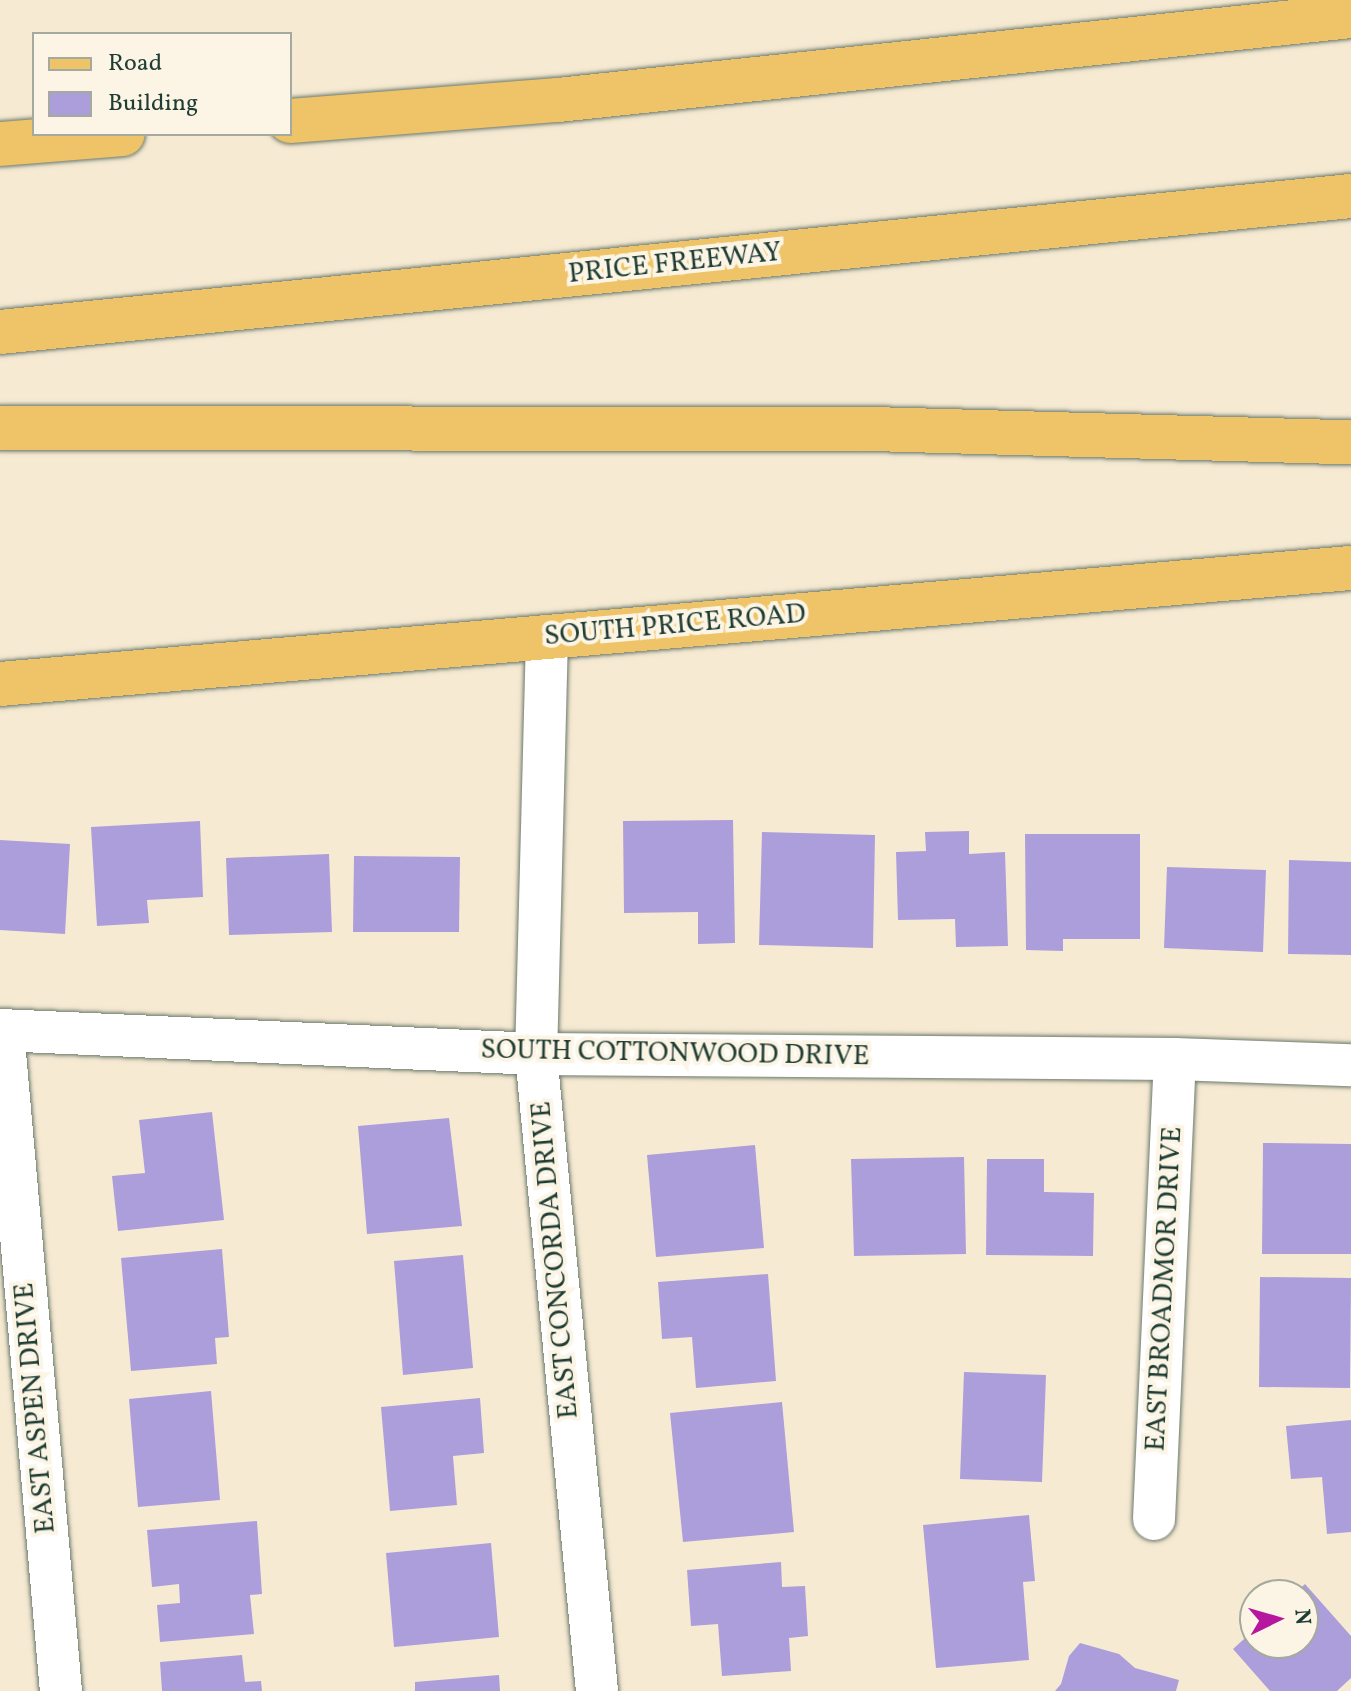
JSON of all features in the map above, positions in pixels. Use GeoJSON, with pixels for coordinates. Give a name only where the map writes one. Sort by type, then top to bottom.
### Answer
{"type":"FeatureCollection","features":[{"type":"Feature","properties":{"kind":"main road"},"geometry":{"type":"LineString","coordinates":[[292,121],[558,100],[1351,16]]}},
{"type":"Feature","properties":{"kind":"main road"},"geometry":{"type":"LineString","coordinates":[[0,144],[98,136]]}},
{"type":"Feature","properties":{"kind":"main road","name":"PRICE FREEWAY"},"geometry":{"type":"LineString","coordinates":[[0,332],[1351,196]]}},
{"type":"Feature","properties":{"kind":"main road"},"geometry":{"type":"LineString","coordinates":[[0,428],[872,429],[1351,442]]}},
{"type":"Feature","properties":{"kind":"main road","name":"SOUTH PRICE ROAD"},"geometry":{"type":"LineString","coordinates":[[0,684],[1351,568]]}},
{"type":"Feature","properties":{"kind":"street","name":"EAST CONCORDA DRIVE"},"geometry":{"type":"LineString","coordinates":[[547,637],[536,1054],[597,1691]]}},
{"type":"Feature","properties":{"kind":"street","name":"SOUTH COTTONWOOD DRIVE"},"geometry":{"type":"LineString","coordinates":[[2,1030],[536,1054],[1175,1059],[1351,1065]]}},
{"type":"Feature","properties":{"kind":"street","name":"EAST ASPEN DRIVE"},"geometry":{"type":"LineString","coordinates":[[2,1030],[61,1691]]}},
{"type":"Feature","properties":{"kind":"street","name":"EAST BROADMOR DRIVE"},"geometry":{"type":"LineString","coordinates":[[1154,1519],[1175,1059]]}},
{"type":"Feature","properties":{"kind":"building"},"geometry":{"type":"Polygon","coordinates":[[[733,820],[735,943],[698,944],[698,912],[624,913],[623,821],[733,820]]]}},
{"type":"Feature","properties":{"kind":"building"},"geometry":{"type":"Polygon","coordinates":[[[200,821],[203,897],[147,900],[149,923],[97,926],[91,827],[200,821]]]}},
{"type":"Feature","properties":{"kind":"building"},"geometry":{"type":"Polygon","coordinates":[[[969,831],[969,854],[1005,852],[1008,946],[956,947],[955,919],[898,920],[896,852],[926,851],[925,832],[969,831]]]}},
{"type":"Feature","properties":{"kind":"building"},"geometry":{"type":"Polygon","coordinates":[[[762,832],[875,835],[873,948],[759,945],[762,832]]]}},
{"type":"Feature","properties":{"kind":"building"},"geometry":{"type":"Polygon","coordinates":[[[1025,834],[1140,834],[1140,939],[1063,939],[1063,951],[1026,950],[1025,834]]]}},
{"type":"Feature","properties":{"kind":"building"},"geometry":{"type":"Polygon","coordinates":[[[0,840],[70,844],[65,934],[0,930],[0,840]]]}},
{"type":"Feature","properties":{"kind":"building"},"geometry":{"type":"Polygon","coordinates":[[[329,854],[332,932],[229,935],[226,858],[329,854]]]}},
{"type":"Feature","properties":{"kind":"building"},"geometry":{"type":"Polygon","coordinates":[[[354,856],[460,857],[459,932],[353,932],[354,856]]]}},
{"type":"Feature","properties":{"kind":"building"},"geometry":{"type":"Polygon","coordinates":[[[1289,860],[1351,862],[1351,955],[1288,954],[1289,860]]]}},
{"type":"Feature","properties":{"kind":"building"},"geometry":{"type":"Polygon","coordinates":[[[1167,867],[1266,870],[1263,952],[1164,948],[1167,867]]]}},
{"type":"Feature","properties":{"kind":"building"},"geometry":{"type":"Polygon","coordinates":[[[212,1112],[224,1220],[118,1231],[112,1176],[145,1173],[139,1120],[212,1112]]]}},
{"type":"Feature","properties":{"kind":"building"},"geometry":{"type":"Polygon","coordinates":[[[449,1118],[462,1226],[367,1234],[358,1126],[449,1118]]]}},
{"type":"Feature","properties":{"kind":"building"},"geometry":{"type":"Polygon","coordinates":[[[1263,1143],[1351,1144],[1351,1254],[1262,1254],[1263,1143]]]}},
{"type":"Feature","properties":{"kind":"building"},"geometry":{"type":"Polygon","coordinates":[[[755,1145],[764,1248],[656,1257],[647,1155],[755,1145]]]}},
{"type":"Feature","properties":{"kind":"building"},"geometry":{"type":"Polygon","coordinates":[[[964,1157],[966,1254],[854,1256],[851,1159],[964,1157]]]}},
{"type":"Feature","properties":{"kind":"building"},"geometry":{"type":"Polygon","coordinates":[[[987,1159],[1044,1159],[1044,1192],[1094,1193],[1093,1256],[986,1255],[987,1159]]]}},
{"type":"Feature","properties":{"kind":"building"},"geometry":{"type":"Polygon","coordinates":[[[222,1249],[229,1337],[215,1338],[217,1364],[131,1371],[121,1258],[222,1249]]]}},
{"type":"Feature","properties":{"kind":"building"},"geometry":{"type":"Polygon","coordinates":[[[463,1255],[473,1368],[403,1375],[394,1261],[463,1255]]]}},
{"type":"Feature","properties":{"kind":"building"},"geometry":{"type":"Polygon","coordinates":[[[768,1274],[776,1381],[696,1388],[692,1337],[662,1339],[658,1282],[768,1274]]]}},
{"type":"Feature","properties":{"kind":"building"},"geometry":{"type":"Polygon","coordinates":[[[1260,1277],[1351,1278],[1350,1388],[1259,1387],[1260,1277]]]}},
{"type":"Feature","properties":{"kind":"building"},"geometry":{"type":"Polygon","coordinates":[[[964,1372],[1046,1375],[1042,1482],[960,1479],[964,1372]]]}},
{"type":"Feature","properties":{"kind":"building"},"geometry":{"type":"Polygon","coordinates":[[[211,1391],[220,1500],[138,1507],[129,1399],[211,1391]]]}},
{"type":"Feature","properties":{"kind":"building"},"geometry":{"type":"Polygon","coordinates":[[[480,1398],[484,1453],[453,1456],[457,1505],[390,1511],[381,1407],[480,1398]]]}},
{"type":"Feature","properties":{"kind":"building"},"geometry":{"type":"Polygon","coordinates":[[[782,1402],[794,1532],[683,1542],[670,1413],[782,1402]]]}},
{"type":"Feature","properties":{"kind":"building"},"geometry":{"type":"Polygon","coordinates":[[[1351,1420],[1351,1532],[1327,1534],[1322,1477],[1291,1479],[1286,1426],[1351,1420]]]}},
{"type":"Feature","properties":{"kind":"building"},"geometry":{"type":"Polygon","coordinates":[[[1029,1515],[1035,1581],[1023,1582],[1029,1660],[936,1668],[923,1525],[1029,1515]]]}},
{"type":"Feature","properties":{"kind":"building"},"geometry":{"type":"Polygon","coordinates":[[[257,1521],[262,1594],[250,1595],[254,1634],[160,1642],[157,1605],[180,1603],[179,1584],[152,1587],[147,1530],[257,1521]]]}},
{"type":"Feature","properties":{"kind":"building"},"geometry":{"type":"Polygon","coordinates":[[[491,1543],[499,1637],[394,1647],[386,1553],[491,1543]]]}},
{"type":"Feature","properties":{"kind":"building"},"geometry":{"type":"Polygon","coordinates":[[[781,1562],[782,1587],[805,1586],[808,1636],[789,1638],[791,1671],[722,1676],[718,1624],[691,1626],[687,1570],[781,1562]]]}},
{"type":"Feature","properties":{"kind":"building"},"geometry":{"type":"Polygon","coordinates":[[[1319,1600],[1351,1636],[1351,1678],[1337,1691],[1270,1691],[1242,1659],[1319,1659],[1319,1600]]]}},
{"type":"Feature","properties":{"kind":"building"},"geometry":{"type":"Polygon","coordinates":[[[1080,1643],[1119,1654],[1135,1668],[1179,1680],[1176,1691],[1055,1691],[1061,1684],[1069,1656],[1080,1643]]]}},
{"type":"Feature","properties":{"kind":"building"},"geometry":{"type":"Polygon","coordinates":[[[242,1655],[245,1682],[261,1681],[262,1691],[162,1691],[160,1662],[242,1655]]]}},
{"type":"Feature","properties":{"kind":"building"},"geometry":{"type":"Polygon","coordinates":[[[499,1675],[500,1691],[415,1691],[415,1682],[499,1675]]]}}]}
